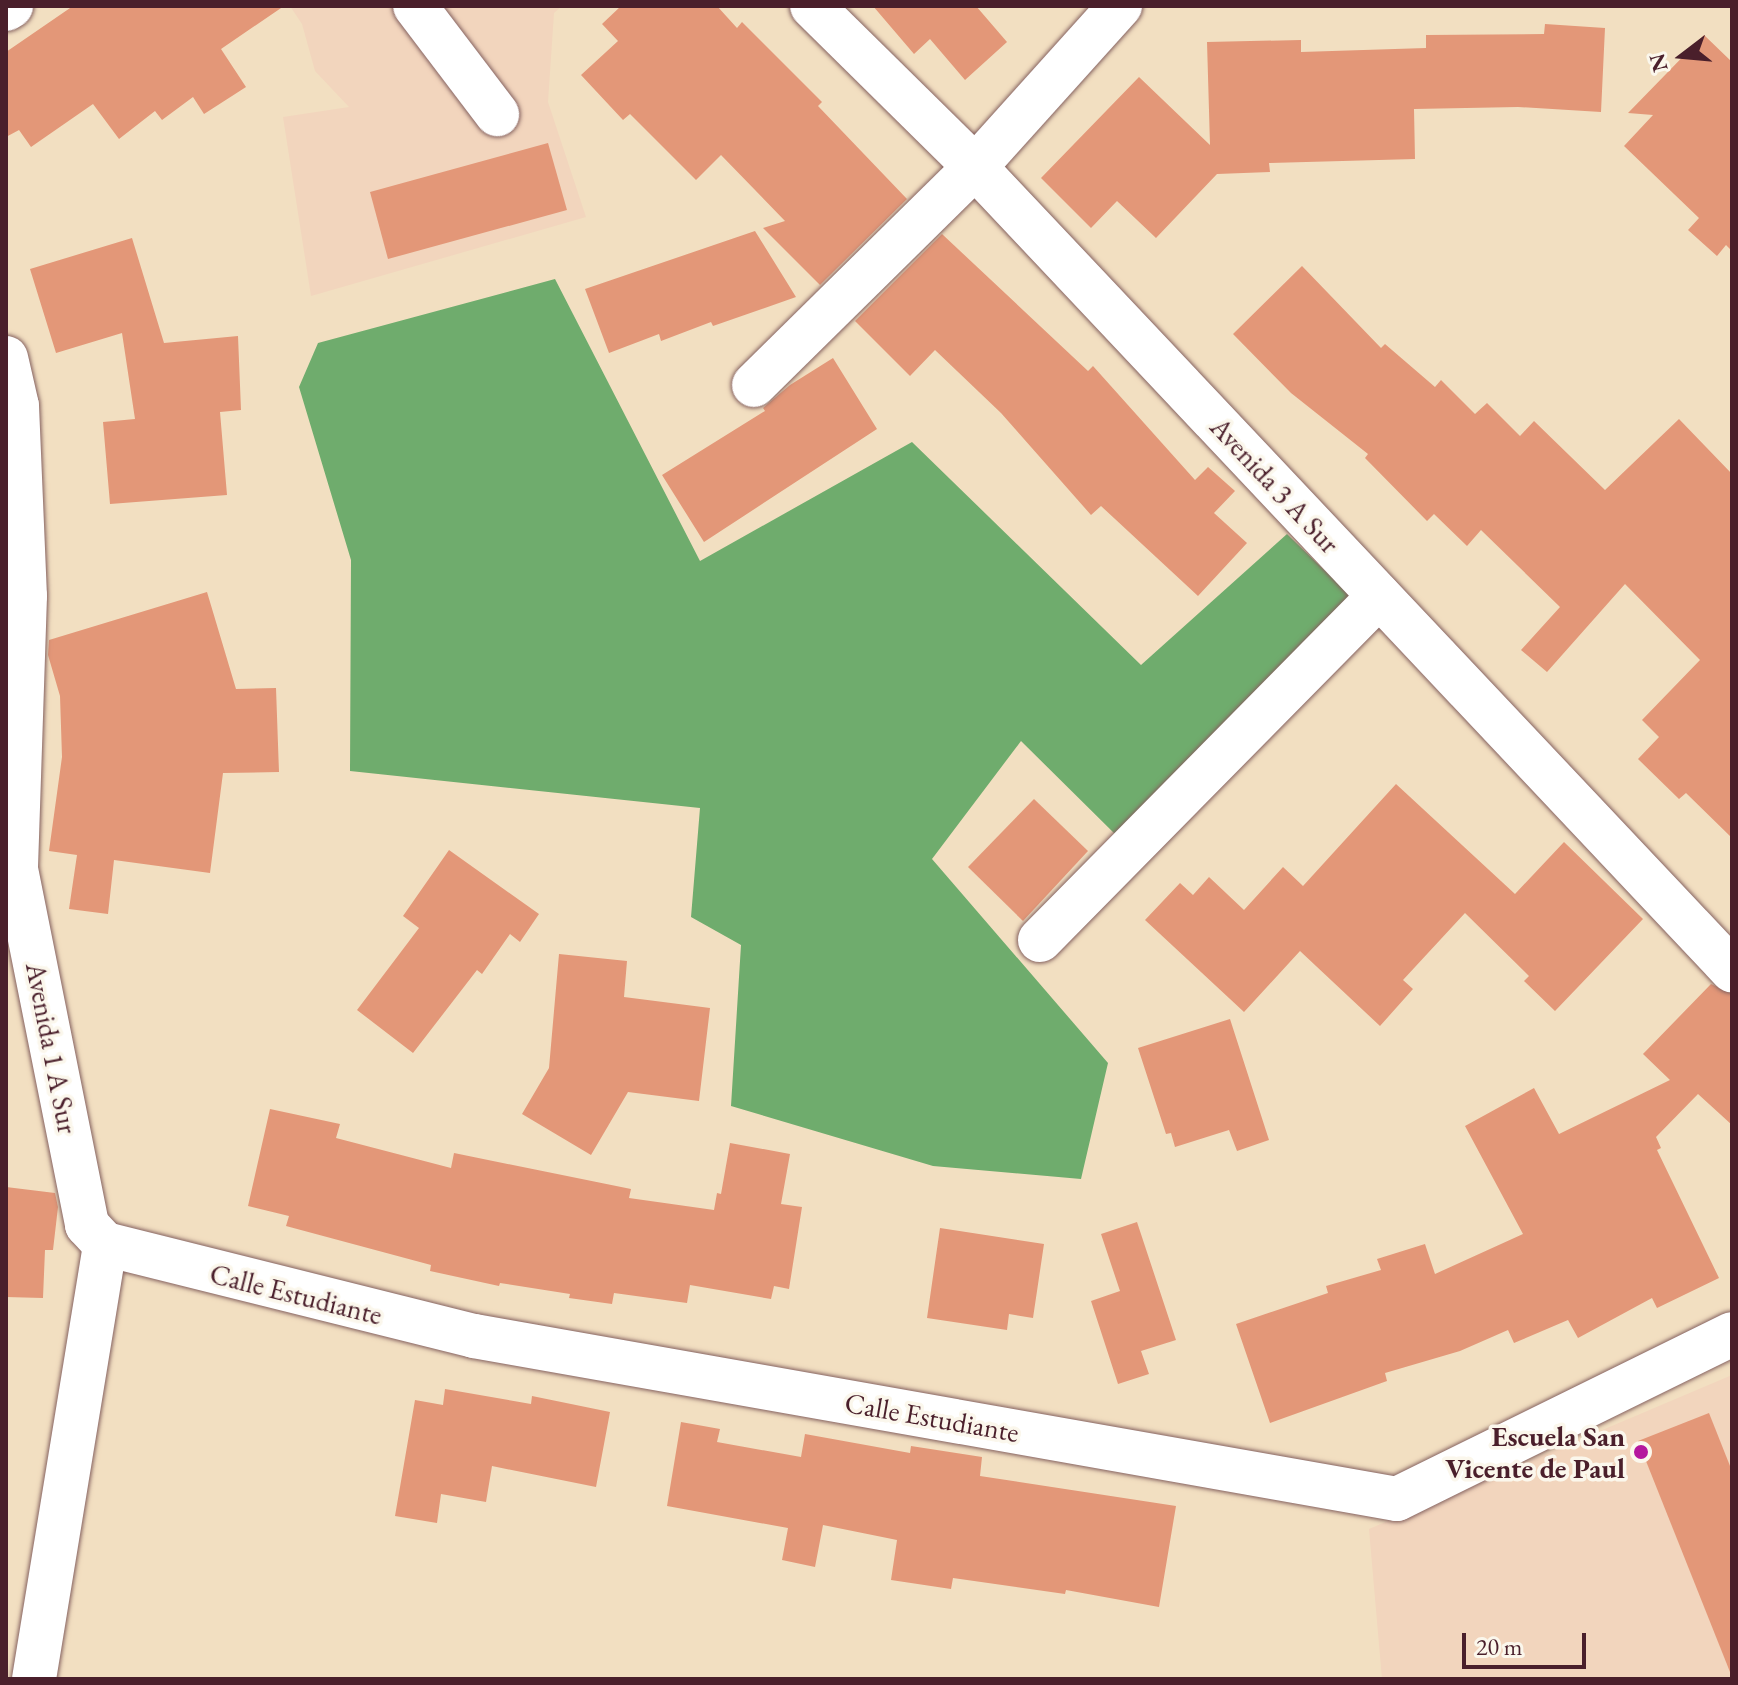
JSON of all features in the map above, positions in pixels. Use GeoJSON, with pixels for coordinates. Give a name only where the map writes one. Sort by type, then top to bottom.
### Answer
{"type":"FeatureCollection","features":[{"type":"Feature","properties":{"kind":"street"},"geometry":{"type":"LineString","coordinates":[[415,6],[497,114]]}},
{"type":"Feature","properties":{"kind":"street","name":"Avenida 3 A Sur"},"geometry":{"type":"LineString","coordinates":[[812,6],[975,167],[1732,970]]}},
{"type":"Feature","properties":{"kind":"street"},"geometry":{"type":"LineString","coordinates":[[754,385],[975,167],[1120,6]]}},
{"type":"Feature","properties":{"kind":"street","name":"Avenida 1 A Sur"},"geometry":{"type":"LineString","coordinates":[[6,358],[17,406],[25,596],[16,869],[87,1225],[105,1244]]}},
{"type":"Feature","properties":{"kind":"street"},"geometry":{"type":"LineString","coordinates":[[1040,940],[1379,596]]}},
{"type":"Feature","properties":{"kind":"street"},"geometry":{"type":"LineString","coordinates":[[34,1679],[105,1244]]}},
{"type":"Feature","properties":{"kind":"street","name":"Calle Estudiante"},"geometry":{"type":"LineString","coordinates":[[105,1244],[201,1271],[474,1336],[1397,1499],[1732,1334]]}},
{"type":"Feature","properties":{"kind":"shaded area"},"geometry":{"type":"Polygon","coordinates":[[[290,6],[562,6],[554,13],[548,102],[586,217],[311,296],[283,117],[349,107],[315,71],[302,24],[290,6]]]}},
{"type":"Feature","properties":{"kind":"shaded area","name":"Escuela San Vicente de Paul"},"geometry":{"type":"Polygon","coordinates":[[[1732,1375],[1732,1679],[1382,1679],[1369,1529],[1732,1375]]]}},
{"type":"Feature","properties":{"kind":"green space"},"geometry":{"type":"Polygon","coordinates":[[[555,279],[700,561],[912,442],[1141,665],[1287,534],[1354,599],[1116,835],[1021,741],[932,859],[1108,1063],[1081,1179],[933,1166],[731,1106],[741,945],[691,917],[700,808],[350,771],[351,560],[299,387],[318,343],[555,279]]]}},
{"type":"Feature","properties":{"kind":"building"},"geometry":{"type":"Polygon","coordinates":[[[73,6],[284,6],[221,49],[246,87],[204,114],[193,97],[162,120],[155,111],[119,139],[93,104],[31,147],[19,130],[6,137],[6,52],[73,6]]]}},
{"type":"Feature","properties":{"kind":"building"},"geometry":{"type":"Polygon","coordinates":[[[621,6],[717,6],[737,28],[742,22],[822,102],[818,106],[907,199],[820,285],[763,228],[785,221],[721,155],[696,180],[630,114],[623,120],[581,75],[618,41],[602,24],[621,6]]]}},
{"type":"Feature","properties":{"kind":"building"},"geometry":{"type":"Polygon","coordinates":[[[873,6],[976,6],[1007,42],[965,80],[930,39],[914,54],[873,6]]]}},
{"type":"Feature","properties":{"kind":"building"},"geometry":{"type":"Polygon","coordinates":[[[1545,24],[1605,28],[1601,112],[1518,107],[1414,109],[1415,159],[1269,163],[1270,172],[1217,174],[1156,238],[1117,201],[1091,228],[1041,178],[1139,77],[1210,145],[1207,42],[1301,40],[1301,52],[1426,48],[1426,35],[1544,34],[1545,24]]]}},
{"type":"Feature","properties":{"kind":"building"},"geometry":{"type":"Polygon","coordinates":[[[1704,35],[1732,62],[1732,251],[1726,245],[1717,256],[1688,230],[1699,218],[1624,146],[1653,115],[1628,113],[1704,35]]]}},
{"type":"Feature","properties":{"kind":"building"},"geometry":{"type":"Polygon","coordinates":[[[548,143],[567,210],[388,259],[370,192],[548,143]]]}},
{"type":"Feature","properties":{"kind":"building"},"geometry":{"type":"Polygon","coordinates":[[[755,231],[796,297],[713,326],[711,322],[661,341],[659,334],[609,353],[585,289],[755,231]]]}},
{"type":"Feature","properties":{"kind":"building"},"geometry":{"type":"Polygon","coordinates":[[[942,234],[1088,371],[1093,366],[1195,480],[1208,467],[1235,491],[1214,513],[1247,543],[1198,596],[1101,506],[1091,515],[1001,413],[935,350],[910,376],[855,321],[942,234]]]}},
{"type":"Feature","properties":{"kind":"building"},"geometry":{"type":"Polygon","coordinates":[[[132,238],[164,343],[238,336],[241,410],[220,412],[227,495],[110,504],[103,422],[135,419],[122,333],[56,353],[30,269],[132,238]]]}},
{"type":"Feature","properties":{"kind":"building"},"geometry":{"type":"Polygon","coordinates":[[[1302,266],[1381,348],[1385,344],[1435,387],[1441,380],[1475,414],[1487,403],[1520,436],[1534,421],[1605,490],[1679,419],[1732,474],[1732,838],[1686,793],[1679,799],[1638,759],[1659,737],[1642,720],[1700,660],[1625,584],[1547,672],[1521,650],[1560,607],[1481,530],[1467,546],[1434,514],[1427,521],[1365,458],[1368,454],[1291,393],[1233,334],[1302,266]]]}},
{"type":"Feature","properties":{"kind":"building"},"geometry":{"type":"Polygon","coordinates":[[[833,358],[877,429],[704,542],[662,475],[765,411],[763,408],[790,385],[833,358]]]}},
{"type":"Feature","properties":{"kind":"building"},"geometry":{"type":"Polygon","coordinates":[[[207,592],[236,689],[276,688],[279,772],[223,773],[210,873],[114,860],[108,914],[69,909],[77,855],[49,851],[62,757],[60,696],[48,655],[49,640],[207,592]]]}},
{"type":"Feature","properties":{"kind":"building"},"geometry":{"type":"Polygon","coordinates":[[[1396,784],[1515,894],[1564,842],[1643,919],[1555,1011],[1524,981],[1529,976],[1465,913],[1403,980],[1413,989],[1380,1026],[1300,951],[1244,1012],[1145,920],[1180,883],[1193,895],[1209,877],[1244,910],[1283,867],[1303,886],[1396,784]]]}},
{"type":"Feature","properties":{"kind":"building"},"geometry":{"type":"Polygon","coordinates":[[[1034,799],[1088,851],[1023,921],[968,867],[1034,799]]]}},
{"type":"Feature","properties":{"kind":"building"},"geometry":{"type":"Polygon","coordinates":[[[449,850],[539,914],[520,942],[510,934],[482,974],[477,970],[413,1053],[357,1010],[419,928],[403,916],[449,850]]]}},
{"type":"Feature","properties":{"kind":"building"},"geometry":{"type":"Polygon","coordinates":[[[559,954],[627,961],[624,997],[710,1008],[699,1101],[628,1092],[591,1155],[522,1114],[549,1068],[559,954]]]}},
{"type":"Feature","properties":{"kind":"building"},"geometry":{"type":"Polygon","coordinates":[[[1711,984],[1732,994],[1732,1125],[1698,1094],[1656,1137],[1661,1148],[1657,1150],[1719,1278],[1657,1308],[1652,1298],[1578,1338],[1568,1320],[1514,1343],[1508,1330],[1460,1351],[1385,1373],[1387,1381],[1270,1423],[1236,1324],[1328,1293],[1326,1286],[1381,1270],[1377,1259],[1425,1244],[1435,1274],[1523,1234],[1465,1126],[1534,1088],[1559,1134],[1670,1080],[1643,1054],[1711,984]]]}},
{"type":"Feature","properties":{"kind":"building"},"geometry":{"type":"Polygon","coordinates":[[[1230,1019],[1269,1140],[1237,1151],[1229,1130],[1175,1147],[1171,1133],[1166,1134],[1138,1048],[1230,1019]]]}},
{"type":"Feature","properties":{"kind":"building"},"geometry":{"type":"Polygon","coordinates":[[[270,1109],[340,1124],[336,1138],[451,1168],[454,1153],[631,1189],[629,1198],[714,1210],[717,1193],[721,1194],[730,1143],[790,1154],[781,1204],[802,1207],[789,1289],[774,1286],[771,1299],[690,1285],[687,1303],[614,1293],[612,1304],[569,1298],[570,1294],[500,1283],[499,1286],[430,1271],[431,1265],[286,1226],[289,1216],[248,1206],[270,1109]]]}},
{"type":"Feature","properties":{"kind":"building"},"geometry":{"type":"Polygon","coordinates":[[[6,1187],[55,1193],[58,1207],[53,1250],[45,1250],[43,1298],[6,1297],[6,1187]]]}},
{"type":"Feature","properties":{"kind":"building"},"geometry":{"type":"Polygon","coordinates":[[[1137,1222],[1176,1340],[1141,1351],[1149,1374],[1118,1384],[1091,1301],[1120,1291],[1101,1234],[1137,1222]]]}},
{"type":"Feature","properties":{"kind":"building"},"geometry":{"type":"Polygon","coordinates":[[[940,1228],[1044,1244],[1033,1318],[1009,1314],[1007,1330],[927,1318],[940,1228]]]}},
{"type":"Feature","properties":{"kind":"building"},"geometry":{"type":"Polygon","coordinates":[[[445,1389],[531,1404],[532,1396],[610,1412],[596,1487],[492,1466],[486,1502],[441,1494],[437,1523],[395,1516],[415,1400],[443,1405],[445,1389]]]}},
{"type":"Feature","properties":{"kind":"building"},"geometry":{"type":"Polygon","coordinates":[[[1709,1413],[1732,1471],[1730,1672],[1638,1441],[1709,1413]]]}},
{"type":"Feature","properties":{"kind":"building"},"geometry":{"type":"Polygon","coordinates":[[[681,1422],[720,1429],[717,1442],[801,1457],[805,1434],[910,1453],[911,1446],[982,1457],[980,1476],[1176,1506],[1159,1607],[1066,1590],[1065,1594],[953,1578],[951,1589],[891,1580],[897,1540],[823,1525],[815,1567],[782,1560],[788,1528],[667,1506],[681,1422]]]}},
{"type":"Feature","properties":{"kind":"place","name":"Escuela San Vicente de Paul"},"geometry":{"type":"Point","coordinates":[1641,1452]}}]}
